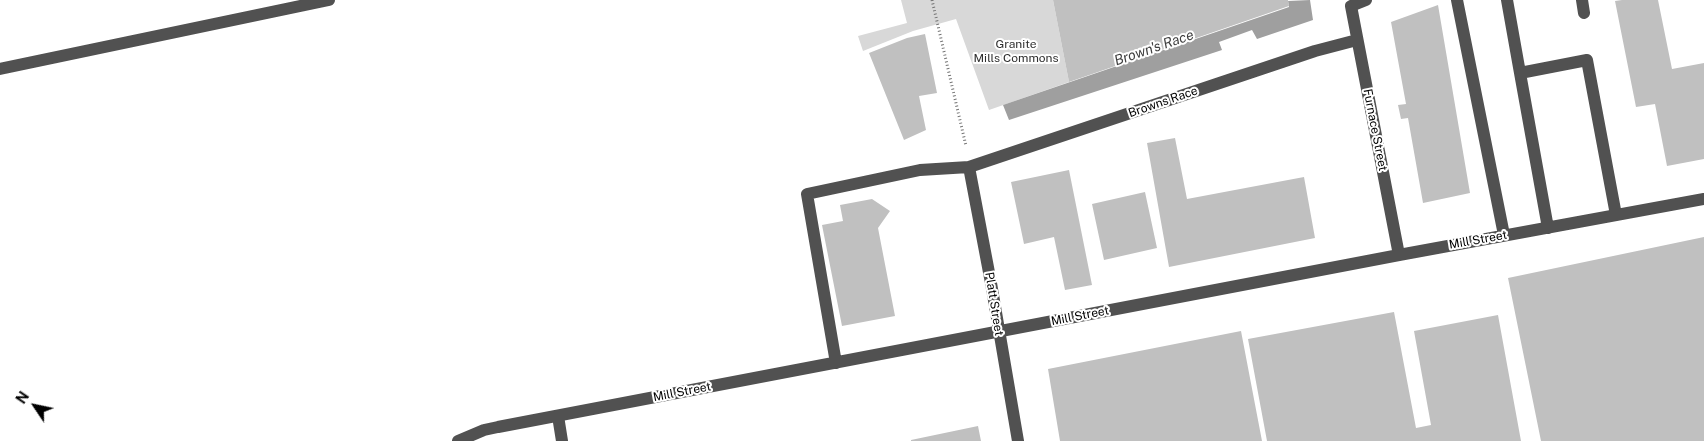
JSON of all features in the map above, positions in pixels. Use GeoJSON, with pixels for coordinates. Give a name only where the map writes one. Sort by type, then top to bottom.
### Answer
{"type":"FeatureCollection","features":[{"type":"Feature","properties":{"kind":"street"},"geometry":{"type":"LineString","coordinates":[[0,69],[329,0]]}},
{"type":"Feature","properties":{"kind":"street","name":"Furnace Street"},"geometry":{"type":"LineString","coordinates":[[1366,0],[1350,6],[1399,255]]}},
{"type":"Feature","properties":{"kind":"street"},"geometry":{"type":"LineString","coordinates":[[1457,0],[1504,235]]}},
{"type":"Feature","properties":{"kind":"street"},"geometry":{"type":"LineString","coordinates":[[1507,0],[1548,228]]}},
{"type":"Feature","properties":{"kind":"street"},"geometry":{"type":"LineString","coordinates":[[1582,0],[1584,13]]}},
{"type":"Feature","properties":{"kind":"street","name":"Browns Race"},"geometry":{"type":"LineString","coordinates":[[836,363],[807,194],[920,170],[969,167],[1315,51],[1357,40]]}},
{"type":"Feature","properties":{"kind":"street"},"geometry":{"type":"LineString","coordinates":[[1520,73],[1586,60],[1616,215]]}},
{"type":"Feature","properties":{"kind":"street","name":"Platt Street"},"geometry":{"type":"LineString","coordinates":[[969,167],[1018,441]]}},
{"type":"Feature","properties":{"kind":"street","name":"Mill Street"},"geometry":{"type":"LineString","coordinates":[[458,441],[484,430],[498,427],[1704,198]]}},
{"type":"Feature","properties":{"kind":"street"},"geometry":{"type":"LineString","coordinates":[[558,416],[562,441]]}},
{"type":"Feature","properties":{"kind":"path"},"geometry":{"type":"LineString","coordinates":[[932,0],[967,147]]}},
{"type":"Feature","properties":{"kind":"green space","name":"Granite Mills Commons"},"geometry":{"type":"Polygon","coordinates":[[[901,0],[1053,0],[1069,82],[989,110],[956,19],[913,31],[863,51],[858,36],[907,23],[901,0]]]}},
{"type":"Feature","properties":{"kind":"shaded area"},"geometry":{"type":"Polygon","coordinates":[[[1310,0],[1313,20],[1257,39],[1252,30],[1219,42],[1222,50],[1009,120],[1003,105],[1289,7],[1288,1],[1310,0]]]}},
{"type":"Feature","properties":{"kind":"building"},"geometry":{"type":"Polygon","coordinates":[[[1053,0],[1288,0],[1289,6],[1069,82],[1053,0]]]}},
{"type":"Feature","properties":{"kind":"building"},"geometry":{"type":"Polygon","coordinates":[[[1658,0],[1672,69],[1704,63],[1704,159],[1667,166],[1655,104],[1636,107],[1615,1],[1658,0]]]}},
{"type":"Feature","properties":{"kind":"building"},"geometry":{"type":"Polygon","coordinates":[[[1438,5],[1470,193],[1423,203],[1408,118],[1401,119],[1398,105],[1406,104],[1391,22],[1438,5]]]}},
{"type":"Feature","properties":{"kind":"building"},"geometry":{"type":"Polygon","coordinates":[[[925,34],[937,93],[919,96],[926,130],[904,140],[869,53],[907,38],[925,34]]]}},
{"type":"Feature","properties":{"kind":"building"},"geometry":{"type":"Polygon","coordinates":[[[1175,138],[1187,199],[1304,177],[1315,238],[1169,267],[1147,143],[1175,138]]]}},
{"type":"Feature","properties":{"kind":"building"},"geometry":{"type":"Polygon","coordinates":[[[1069,170],[1092,285],[1065,290],[1054,237],[1024,244],[1011,182],[1069,170]]]}},
{"type":"Feature","properties":{"kind":"building"},"geometry":{"type":"Polygon","coordinates":[[[1145,192],[1157,248],[1104,260],[1092,204],[1145,192]]]}},
{"type":"Feature","properties":{"kind":"building"},"geometry":{"type":"Polygon","coordinates":[[[872,199],[890,211],[878,228],[895,316],[842,326],[822,225],[843,221],[840,205],[872,199]]]}},
{"type":"Feature","properties":{"kind":"building"},"geometry":{"type":"Polygon","coordinates":[[[1704,237],[1704,441],[1541,441],[1508,278],[1704,237]]]}},
{"type":"Feature","properties":{"kind":"building"},"geometry":{"type":"Polygon","coordinates":[[[1394,312],[1416,428],[1431,425],[1414,331],[1498,315],[1521,441],[1267,441],[1248,339],[1394,312]]]}},
{"type":"Feature","properties":{"kind":"building"},"geometry":{"type":"Polygon","coordinates":[[[1241,331],[1262,441],[1060,441],[1048,369],[1241,331]]]}},
{"type":"Feature","properties":{"kind":"building"},"geometry":{"type":"Polygon","coordinates":[[[978,426],[981,441],[911,441],[911,440],[978,426]]]}},
{"type":"Feature","properties":{"kind":"water label","name":"Brown's Race"},"geometry":{"type":"Point","coordinates":[1154,48]}}]}
